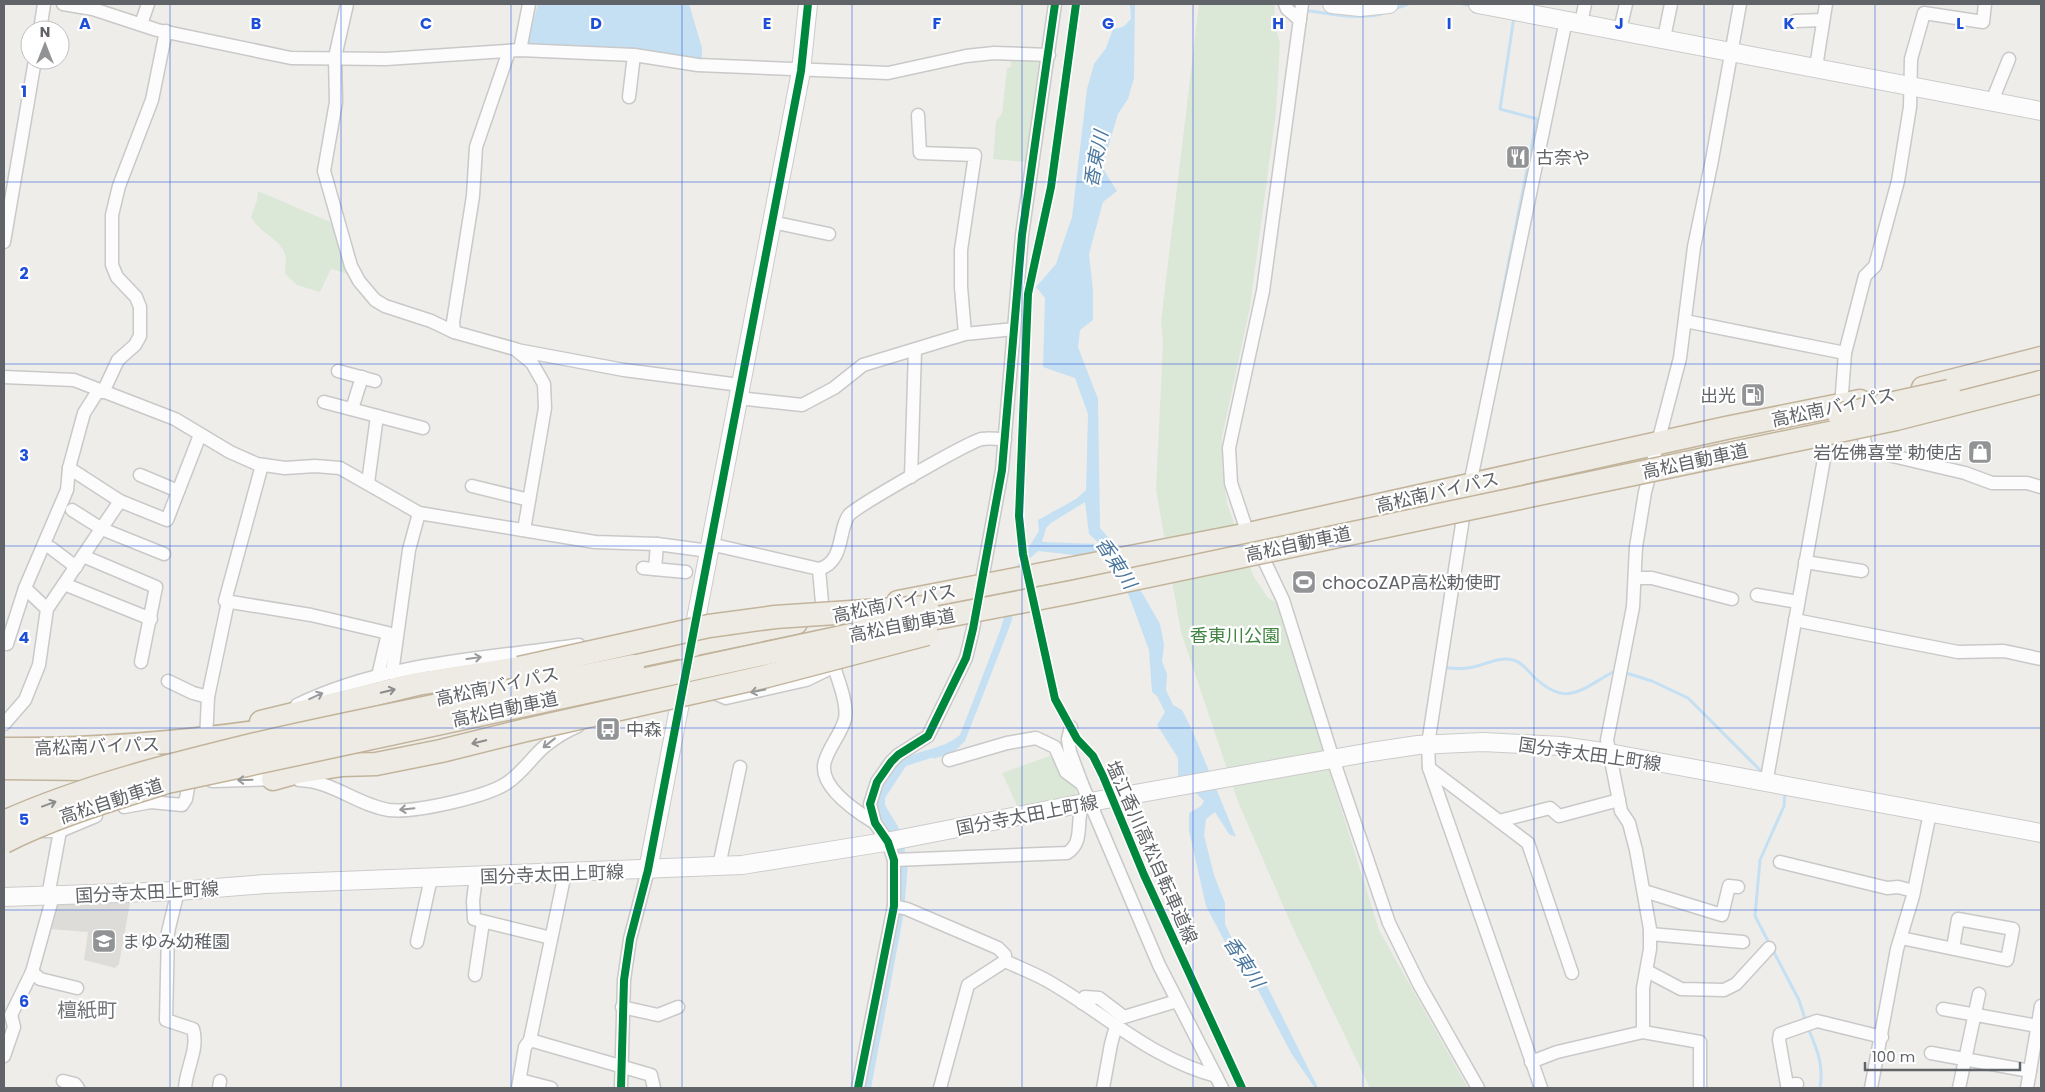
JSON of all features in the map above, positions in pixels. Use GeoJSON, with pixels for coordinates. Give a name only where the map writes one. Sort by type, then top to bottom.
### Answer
{"type":"FeatureCollection","features":[{"type":"Feature","properties":{"kind":"highway","name":"高松南バイパス"},"geometry":{"type":"LineString","coordinates":[[4,749],[102,748],[206,740],[306,725],[880,606],[1246,535],[1470,484],[1942,384],[2041,358]]}},
{"type":"Feature","properties":{"kind":"highway","name":"高松自動車道"},"geometry":{"type":"LineString","coordinates":[[4,822],[90,789],[162,767],[300,734],[927,606],[1852,412],[2041,367]]}},
{"type":"Feature","properties":{"kind":"highway","name":"高松自動車道"},"geometry":{"type":"LineString","coordinates":[[4,842],[26,831],[96,804],[166,782],[879,629],[1072,592],[1888,421],[2041,382]]}},
{"type":"Feature","properties":{"kind":"highway","name":"高松南バイパス"},"geometry":{"type":"LineString","coordinates":[[4,768],[86,769],[202,762],[348,742],[683,680],[1258,556],[1463,518],[1821,443],[2041,390]]}},
{"type":"Feature","properties":{"kind":"highway"},"geometry":{"type":"LineString","coordinates":[[273,779],[342,765],[376,764],[441,751],[767,676],[1025,609],[1072,592]]}},
{"type":"Feature","properties":{"kind":"highway"},"geometry":{"type":"LineString","coordinates":[[206,740],[273,719],[417,684],[519,668],[708,626],[776,617],[927,606]]}},
{"type":"Feature","properties":{"kind":"main road"},"geometry":{"type":"LineString","coordinates":[[648,870],[801,71],[808,4]]}},
{"type":"Feature","properties":{"kind":"main road"},"geometry":{"type":"LineString","coordinates":[[1332,4],[1360,8],[1389,4]]}},
{"type":"Feature","properties":{"kind":"main road"},"geometry":{"type":"LineString","coordinates":[[1478,4],[1730,50],[2041,111]]}},
{"type":"Feature","properties":{"kind":"main road","name":"国分寺太田上町線"},"geometry":{"type":"LineString","coordinates":[[4,898],[178,891],[265,884],[648,870],[778,860],[895,841],[1090,802],[1331,759],[1428,744],[1530,744],[1609,753],[1766,784],[2041,833]]}},
{"type":"Feature","properties":{"kind":"street"},"geometry":{"type":"LineString","coordinates":[[42,20],[44,4]]}},
{"type":"Feature","properties":{"kind":"street"},"geometry":{"type":"LineString","coordinates":[[63,4],[93,9],[166,31],[291,58],[335,60],[515,51],[634,55],[698,65],[801,71],[888,73],[966,56],[1002,53],[1049,55]]}},
{"type":"Feature","properties":{"kind":"street"},"geometry":{"type":"LineString","coordinates":[[141,24],[148,4]]}},
{"type":"Feature","properties":{"kind":"street"},"geometry":{"type":"LineString","coordinates":[[347,4],[335,60],[336,102],[324,171],[351,266],[359,281],[375,300],[385,306],[431,321],[454,332],[515,349],[802,405],[834,388],[863,365],[965,334],[1014,329]]}},
{"type":"Feature","properties":{"kind":"street"},"geometry":{"type":"LineString","coordinates":[[454,332],[452,322],[473,196],[476,147],[515,51],[529,4]]}},
{"type":"Feature","properties":{"kind":"street"},"geometry":{"type":"LineString","coordinates":[[875,823],[870,804],[877,782],[898,755],[928,736],[966,658],[984,614],[990,584],[994,525],[1005,440],[1022,235],[1055,4]]}},
{"type":"Feature","properties":{"kind":"street"},"geometry":{"type":"LineString","coordinates":[[1285,4],[1287,9],[1300,20]]}},
{"type":"Feature","properties":{"kind":"street"},"geometry":{"type":"LineString","coordinates":[[1246,535],[1231,483],[1229,448],[1263,292],[1302,4]]}},
{"type":"Feature","properties":{"kind":"street"},"geometry":{"type":"LineString","coordinates":[[1541,1088],[1429,768],[1428,744],[1470,484],[1573,22],[1585,4]]}},
{"type":"Feature","properties":{"kind":"street"},"geometry":{"type":"LineString","coordinates":[[1620,30],[1626,4]]}},
{"type":"Feature","properties":{"kind":"street"},"geometry":{"type":"LineString","coordinates":[[1664,38],[1671,4]]}},
{"type":"Feature","properties":{"kind":"street"},"geometry":{"type":"LineString","coordinates":[[1643,1032],[1643,988],[1647,971],[1650,934],[1636,850],[1629,823],[1621,811],[1607,740],[1630,625],[1636,578],[1636,547],[1648,478],[1680,358],[1694,247],[1720,120],[1730,50],[1740,4]]}},
{"type":"Feature","properties":{"kind":"street"},"geometry":{"type":"LineString","coordinates":[[1816,67],[1826,4]]}},
{"type":"Feature","properties":{"kind":"street"},"geometry":{"type":"LineString","coordinates":[[1841,406],[1845,353],[1865,276],[1875,266],[1898,181],[1910,107],[1911,59],[1924,8],[1983,22],[1985,4]]}},
{"type":"Feature","properties":{"kind":"street"},"geometry":{"type":"LineString","coordinates":[[1795,21],[1823,20]]}},
{"type":"Feature","properties":{"kind":"street"},"geometry":{"type":"LineString","coordinates":[[4,643],[7,644],[25,588],[67,490],[69,468],[84,413],[101,391],[118,360],[136,345],[140,336],[140,307],[136,297],[117,277],[112,266],[112,215],[119,186],[152,100],[166,31]]}},
{"type":"Feature","properties":{"kind":"street"},"geometry":{"type":"LineString","coordinates":[[629,97],[634,55]]}},
{"type":"Feature","properties":{"kind":"street"},"geometry":{"type":"LineString","coordinates":[[1992,101],[2009,59]]}},
{"type":"Feature","properties":{"kind":"street"},"geometry":{"type":"LineString","coordinates":[[4,242],[33,70]]}},
{"type":"Feature","properties":{"kind":"street"},"geometry":{"type":"LineString","coordinates":[[918,115],[920,153],[975,155],[962,250],[961,287],[965,334]]}},
{"type":"Feature","properties":{"kind":"street"},"geometry":{"type":"LineString","coordinates":[[772,222],[829,234]]}},
{"type":"Feature","properties":{"kind":"street"},"geometry":{"type":"LineString","coordinates":[[1685,321],[1845,353]]}},
{"type":"Feature","properties":{"kind":"street"},"geometry":{"type":"LineString","coordinates":[[515,349],[532,363],[544,384],[545,408],[524,530]]}},
{"type":"Feature","properties":{"kind":"street"},"geometry":{"type":"LineString","coordinates":[[911,477],[915,350]]}},
{"type":"Feature","properties":{"kind":"street"},"geometry":{"type":"LineString","coordinates":[[338,371],[375,381]]}},
{"type":"Feature","properties":{"kind":"street"},"geometry":{"type":"LineString","coordinates":[[4,377],[74,380],[175,419],[230,452],[262,465],[285,468],[315,466],[340,468],[419,513],[595,542],[709,548],[819,569],[827,567],[835,555],[848,515],[911,477],[981,439],[1005,440]]}},
{"type":"Feature","properties":{"kind":"street"},"geometry":{"type":"LineString","coordinates":[[352,409],[362,377]]}},
{"type":"Feature","properties":{"kind":"street"},"geometry":{"type":"LineString","coordinates":[[324,402],[423,428]]}},
{"type":"Feature","properties":{"kind":"street"},"geometry":{"type":"LineString","coordinates":[[368,484],[377,416]]}},
{"type":"Feature","properties":{"kind":"street"},"geometry":{"type":"LineString","coordinates":[[69,468],[120,501],[167,520],[200,434]]}},
{"type":"Feature","properties":{"kind":"street"},"geometry":{"type":"LineString","coordinates":[[1863,434],[1867,450],[1965,473],[1992,483],[2027,483],[2041,487]]}},
{"type":"Feature","properties":{"kind":"street"},"geometry":{"type":"LineString","coordinates":[[1766,784],[1824,459],[1821,443]]}},
{"type":"Feature","properties":{"kind":"street"},"geometry":{"type":"LineString","coordinates":[[206,740],[208,697],[228,602],[225,601],[262,465]]}},
{"type":"Feature","properties":{"kind":"street"},"geometry":{"type":"LineString","coordinates":[[140,475],[178,491]]}},
{"type":"Feature","properties":{"kind":"street"},"geometry":{"type":"LineString","coordinates":[[472,486],[529,500]]}},
{"type":"Feature","properties":{"kind":"street"},"geometry":{"type":"LineString","coordinates":[[4,724],[25,700],[39,666],[47,609],[120,501]]}},
{"type":"Feature","properties":{"kind":"street"},"geometry":{"type":"LineString","coordinates":[[72,510],[102,529],[164,554]]}},
{"type":"Feature","properties":{"kind":"street"},"geometry":{"type":"LineString","coordinates":[[378,676],[393,633],[409,550],[419,513]]}},
{"type":"Feature","properties":{"kind":"street"},"geometry":{"type":"LineString","coordinates":[[657,544],[649,568],[686,572]]}},
{"type":"Feature","properties":{"kind":"street"},"geometry":{"type":"LineString","coordinates":[[50,548],[80,562],[156,587],[141,662]]}},
{"type":"Feature","properties":{"kind":"street"},"geometry":{"type":"LineString","coordinates":[[1258,556],[1283,600],[1331,759],[1389,923],[1419,984],[1478,1088]]}},
{"type":"Feature","properties":{"kind":"street"},"geometry":{"type":"LineString","coordinates":[[1805,562],[1862,571]]}},
{"type":"Feature","properties":{"kind":"street"},"geometry":{"type":"LineString","coordinates":[[819,569],[822,603]]}},
{"type":"Feature","properties":{"kind":"street"},"geometry":{"type":"LineString","coordinates":[[1636,578],[1652,578],[1732,599]]}},
{"type":"Feature","properties":{"kind":"street"},"geometry":{"type":"LineString","coordinates":[[64,584],[151,619]]}},
{"type":"Feature","properties":{"kind":"street"},"geometry":{"type":"LineString","coordinates":[[25,588],[47,609]]}},
{"type":"Feature","properties":{"kind":"street"},"geometry":{"type":"LineString","coordinates":[[1757,595],[1798,602]]}},
{"type":"Feature","properties":{"kind":"street"},"geometry":{"type":"LineString","coordinates":[[741,635],[745,628],[762,614],[776,608],[862,601],[880,606]]}},
{"type":"Feature","properties":{"kind":"street"},"geometry":{"type":"LineString","coordinates":[[228,602],[311,615],[393,633]]}},
{"type":"Feature","properties":{"kind":"street"},"geometry":{"type":"LineString","coordinates":[[1795,620],[1958,652],[2004,651],[2041,659]]}},
{"type":"Feature","properties":{"kind":"street"},"geometry":{"type":"LineString","coordinates":[[273,719],[316,696],[378,676],[458,660],[577,645],[660,629],[672,629],[690,646]]}},
{"type":"Feature","properties":{"kind":"street"},"geometry":{"type":"LineString","coordinates":[[683,680],[726,698],[806,680],[912,630]]}},
{"type":"Feature","properties":{"kind":"street"},"geometry":{"type":"LineString","coordinates":[[392,673],[393,633]]}},
{"type":"Feature","properties":{"kind":"street"},"geometry":{"type":"LineString","coordinates":[[834,666],[844,702],[845,718],[824,762],[824,773],[830,785],[854,810],[875,823],[895,841],[900,860],[900,907],[858,1088]]}},
{"type":"Feature","properties":{"kind":"street"},"geometry":{"type":"LineString","coordinates":[[168,681],[193,693],[208,697]]}},
{"type":"Feature","properties":{"kind":"street"},"geometry":{"type":"LineString","coordinates":[[86,769],[118,776],[189,782],[273,779],[311,780],[328,784],[375,807],[406,810],[478,796],[493,791],[524,768],[544,746],[577,726],[678,706]]}},
{"type":"Feature","properties":{"kind":"street"},"geometry":{"type":"LineString","coordinates":[[1071,727],[1068,739],[1070,752],[1082,784],[1159,965],[1222,1088]]}},
{"type":"Feature","properties":{"kind":"street"},"geometry":{"type":"LineString","coordinates":[[949,760],[1007,743],[1036,738],[1055,747],[1066,772],[1082,784]]}},
{"type":"Feature","properties":{"kind":"street"},"geometry":{"type":"LineString","coordinates":[[719,866],[740,767]]}},
{"type":"Feature","properties":{"kind":"street"},"geometry":{"type":"LineString","coordinates":[[1429,768],[1528,843],[1572,973]]}},
{"type":"Feature","properties":{"kind":"street"},"geometry":{"type":"LineString","coordinates":[[4,817],[40,831],[60,831],[136,803],[182,804],[186,799],[189,782]]}},
{"type":"Feature","properties":{"kind":"street"},"geometry":{"type":"LineString","coordinates":[[1499,821],[1550,808],[1559,816],[1619,800]]}},
{"type":"Feature","properties":{"kind":"street"},"geometry":{"type":"LineString","coordinates":[[900,860],[1067,853],[1075,848],[1078,841],[1078,813],[1090,802]]}},
{"type":"Feature","properties":{"kind":"street"},"geometry":{"type":"LineString","coordinates":[[1871,1088],[1901,938],[1914,890],[1930,813]]}},
{"type":"Feature","properties":{"kind":"street"},"geometry":{"type":"LineString","coordinates":[[4,1056],[14,1027],[11,1016],[32,972],[50,896],[60,831]]}},
{"type":"Feature","properties":{"kind":"street"},"geometry":{"type":"LineString","coordinates":[[1780,862],[1887,888],[1898,887],[1914,890]]}},
{"type":"Feature","properties":{"kind":"street"},"geometry":{"type":"LineString","coordinates":[[622,1088],[620,1065],[622,1007],[630,939],[648,870]]}},
{"type":"Feature","properties":{"kind":"street"},"geometry":{"type":"LineString","coordinates":[[551,1088],[519,1084],[565,873]]}},
{"type":"Feature","properties":{"kind":"street"},"geometry":{"type":"LineString","coordinates":[[476,876],[473,901],[474,920],[551,938]]}},
{"type":"Feature","properties":{"kind":"street"},"geometry":{"type":"LineString","coordinates":[[417,942],[431,878]]}},
{"type":"Feature","properties":{"kind":"street"},"geometry":{"type":"LineString","coordinates":[[1644,891],[1722,915],[1729,886],[1738,887]]}},
{"type":"Feature","properties":{"kind":"street"},"geometry":{"type":"LineString","coordinates":[[178,891],[168,932],[166,1020],[193,1029],[196,1038],[186,1074],[185,1088]]}},
{"type":"Feature","properties":{"kind":"street"},"geometry":{"type":"LineString","coordinates":[[900,907],[998,948],[1005,955],[1004,961],[968,985],[940,1088]]}},
{"type":"Feature","properties":{"kind":"street"},"geometry":{"type":"LineString","coordinates":[[1901,938],[2007,960],[2013,930],[1958,919],[1953,948]]}},
{"type":"Feature","properties":{"kind":"street"},"geometry":{"type":"LineString","coordinates":[[475,975],[483,922]]}},
{"type":"Feature","properties":{"kind":"street"},"geometry":{"type":"LineString","coordinates":[[1650,934],[1743,942]]}},
{"type":"Feature","properties":{"kind":"street"},"geometry":{"type":"LineString","coordinates":[[1647,971],[1680,989],[1724,990],[1736,984],[1769,948]]}},
{"type":"Feature","properties":{"kind":"street"},"geometry":{"type":"LineString","coordinates":[[1004,961],[1046,980],[1147,1047],[1185,1066],[1216,1076]]}},
{"type":"Feature","properties":{"kind":"street"},"geometry":{"type":"LineString","coordinates":[[32,972],[40,979],[77,988]]}},
{"type":"Feature","properties":{"kind":"street"},"geometry":{"type":"LineString","coordinates":[[1959,1088],[1979,994]]}},
{"type":"Feature","properties":{"kind":"street"},"geometry":{"type":"LineString","coordinates":[[1082,1003],[1085,997],[1099,998],[1124,1017],[1177,1002]]}},
{"type":"Feature","properties":{"kind":"street"},"geometry":{"type":"LineString","coordinates":[[2026,1088],[2041,1006]]}},
{"type":"Feature","properties":{"kind":"street"},"geometry":{"type":"LineString","coordinates":[[622,1007],[658,1015],[678,1007]]}},
{"type":"Feature","properties":{"kind":"street"},"geometry":{"type":"LineString","coordinates":[[1943,1009],[2038,1026]]}},
{"type":"Feature","properties":{"kind":"street"},"geometry":{"type":"LineString","coordinates":[[1797,1084],[1787,1085],[1779,1040],[1780,1034],[1817,1021],[1882,1037]]}},
{"type":"Feature","properties":{"kind":"street"},"geometry":{"type":"LineString","coordinates":[[1103,1088],[1116,1026]]}},
{"type":"Feature","properties":{"kind":"street"},"geometry":{"type":"LineString","coordinates":[[1531,1062],[1557,1052],[1643,1032],[1700,1042],[1700,1088]]}},
{"type":"Feature","properties":{"kind":"street"},"geometry":{"type":"LineString","coordinates":[[530,1040],[651,1075],[654,1088]]}},
{"type":"Feature","properties":{"kind":"street"},"geometry":{"type":"LineString","coordinates":[[1931,1053],[2030,1071]]}},
{"type":"Feature","properties":{"kind":"street"},"geometry":{"type":"LineString","coordinates":[[63,1081],[75,1084],[78,1088]]}},
{"type":"Feature","properties":{"kind":"shaded area"},"geometry":{"type":"Polygon","coordinates":[[[131,898],[119,964],[115,968],[84,960],[88,932],[49,929],[55,900],[131,898]]]}},
{"type":"Feature","properties":{"kind":"green space","name":"香東川公園"},"geometry":{"type":"Polygon","coordinates":[[[1199,4],[1275,4],[1274,21],[1280,43],[1276,112],[1250,307],[1222,437],[1222,467],[1227,503],[1253,575],[1268,598],[1277,603],[1379,930],[1468,1088],[1370,1088],[1292,926],[1238,802],[1181,632],[1156,490],[1163,343],[1161,321],[1199,4]]]}},
{"type":"Feature","properties":{"kind":"green space"},"geometry":{"type":"Polygon","coordinates":[[[1012,55],[1039,60],[1026,162],[993,159],[996,121],[1002,114],[1007,68],[1011,67],[1012,55]]]}},
{"type":"Feature","properties":{"kind":"green space"},"geometry":{"type":"Polygon","coordinates":[[[258,191],[335,224],[350,270],[348,274],[331,269],[320,292],[297,285],[285,274],[286,258],[282,248],[251,217],[258,191]]]}},
{"type":"Feature","properties":{"kind":"green space"},"geometry":{"type":"Polygon","coordinates":[[[1052,755],[1063,775],[1075,788],[1077,797],[1018,808],[1002,773],[1052,755]]]}},
{"type":"Feature","properties":{"kind":"water"},"geometry":{"type":"Polygon","coordinates":[[[538,4],[689,4],[702,48],[702,59],[533,46],[529,44],[528,38],[538,4]]]}},
{"type":"Feature","properties":{"kind":"water","name":"香東川"},"geometry":{"type":"Polygon","coordinates":[[[1130,4],[1135,4],[1134,78],[1128,99],[1118,114],[1102,167],[1117,191],[1103,202],[1089,254],[1093,290],[1093,320],[1080,330],[1078,347],[1098,399],[1100,528],[1114,544],[1160,624],[1164,645],[1162,661],[1167,674],[1166,690],[1173,705],[1182,710],[1193,732],[1236,837],[1229,834],[1215,812],[1206,819],[1204,835],[1214,875],[1225,903],[1225,924],[1237,950],[1262,976],[1318,1088],[1315,1088],[1291,1053],[1247,969],[1234,959],[1206,906],[1189,831],[1189,813],[1201,806],[1204,801],[1178,776],[1178,758],[1157,725],[1165,712],[1157,696],[1152,692],[1149,650],[1129,596],[1110,559],[1038,551],[1025,563],[1011,623],[965,741],[956,750],[906,766],[885,798],[885,805],[900,830],[908,863],[904,912],[871,1088],[862,1088],[899,902],[901,876],[899,849],[878,812],[877,802],[880,790],[888,774],[903,759],[942,745],[960,735],[1001,628],[1017,566],[1039,531],[1038,520],[1076,499],[1086,490],[1088,414],[1075,378],[1043,367],[1045,298],[1036,287],[1056,264],[1072,217],[1087,89],[1094,64],[1106,48],[1113,29],[1123,27],[1131,19],[1130,4]],[[1085,502],[1051,523],[1046,528],[1042,542],[1100,544],[1089,534],[1085,502]]]}},
{"type":"Feature","properties":{"kind":"waterway"},"geometry":{"type":"LineString","coordinates":[[1392,10],[1408,4]]}},
{"type":"Feature","properties":{"kind":"waterway"},"geometry":{"type":"LineString","coordinates":[[1463,4],[1473,6]]}},
{"type":"Feature","properties":{"kind":"waterway"},"geometry":{"type":"LineString","coordinates":[[1309,11],[1358,16],[1378,15],[1387,12]]}},
{"type":"Feature","properties":{"kind":"waterway"},"geometry":{"type":"LineString","coordinates":[[1485,382],[1537,119],[1500,109],[1514,17]]}},
{"type":"Feature","properties":{"kind":"waterway"},"geometry":{"type":"LineString","coordinates":[[1445,668],[1468,668],[1501,659],[1513,660],[1522,665],[1546,687],[1566,694],[1584,689],[1615,671]]}},
{"type":"Feature","properties":{"kind":"waterway"},"geometry":{"type":"LineString","coordinates":[[1626,673],[1652,681],[1688,698],[1760,770]]}},
{"type":"Feature","properties":{"kind":"waterway"},"geometry":{"type":"LineString","coordinates":[[934,757],[951,752]]}},
{"type":"Feature","properties":{"kind":"waterway"},"geometry":{"type":"LineString","coordinates":[[1785,793],[1784,806],[1760,860],[1755,916],[1799,1000],[1805,1019]]}},
{"type":"Feature","properties":{"kind":"waterway"},"geometry":{"type":"LineString","coordinates":[[1808,1028],[1817,1050],[1820,1064],[1820,1088]]}},
{"type":"Feature","properties":{"kind":"cycle path"},"geometry":{"type":"LineString","coordinates":[[621,1088],[624,980],[630,939],[648,870],[801,71],[808,4]]}},
{"type":"Feature","properties":{"kind":"cycle path"},"geometry":{"type":"LineString","coordinates":[[858,1088],[894,906],[894,860],[888,842],[875,823],[870,804],[877,782],[891,762],[898,755],[928,736],[966,658],[973,629],[1002,470],[1022,235],[1055,4]]}},
{"type":"Feature","properties":{"kind":"cycle path","name":"塩江香川高松自転車道線"},"geometry":{"type":"LineString","coordinates":[[1076,4],[1051,187],[1028,294],[1019,516],[1023,554],[1055,699],[1077,739],[1093,756],[1103,776],[1144,875],[1242,1088]]}},
{"type":"Feature","properties":{"kind":"place","name":"古奈や"},"geometry":{"type":"Point","coordinates":[1518,157]}},
{"type":"Feature","properties":{"kind":"place","name":"出光"},"geometry":{"type":"Point","coordinates":[1753,395]}},
{"type":"Feature","properties":{"kind":"place","name":"岩佐佛喜堂 勅使店"},"geometry":{"type":"Point","coordinates":[1980,452]}},
{"type":"Feature","properties":{"kind":"place","name":"chocoZAP高松勅使町"},"geometry":{"type":"Point","coordinates":[1304,582]}},
{"type":"Feature","properties":{"kind":"place","name":"中森"},"geometry":{"type":"Point","coordinates":[608,729]}},
{"type":"Feature","properties":{"kind":"place","name":"まゆみ幼稚園"},"geometry":{"type":"Point","coordinates":[104,941]}},
{"type":"Feature","properties":{"kind":"district","name":"檀紙町"},"geometry":{"type":"Point","coordinates":[87,1010]}}]}
